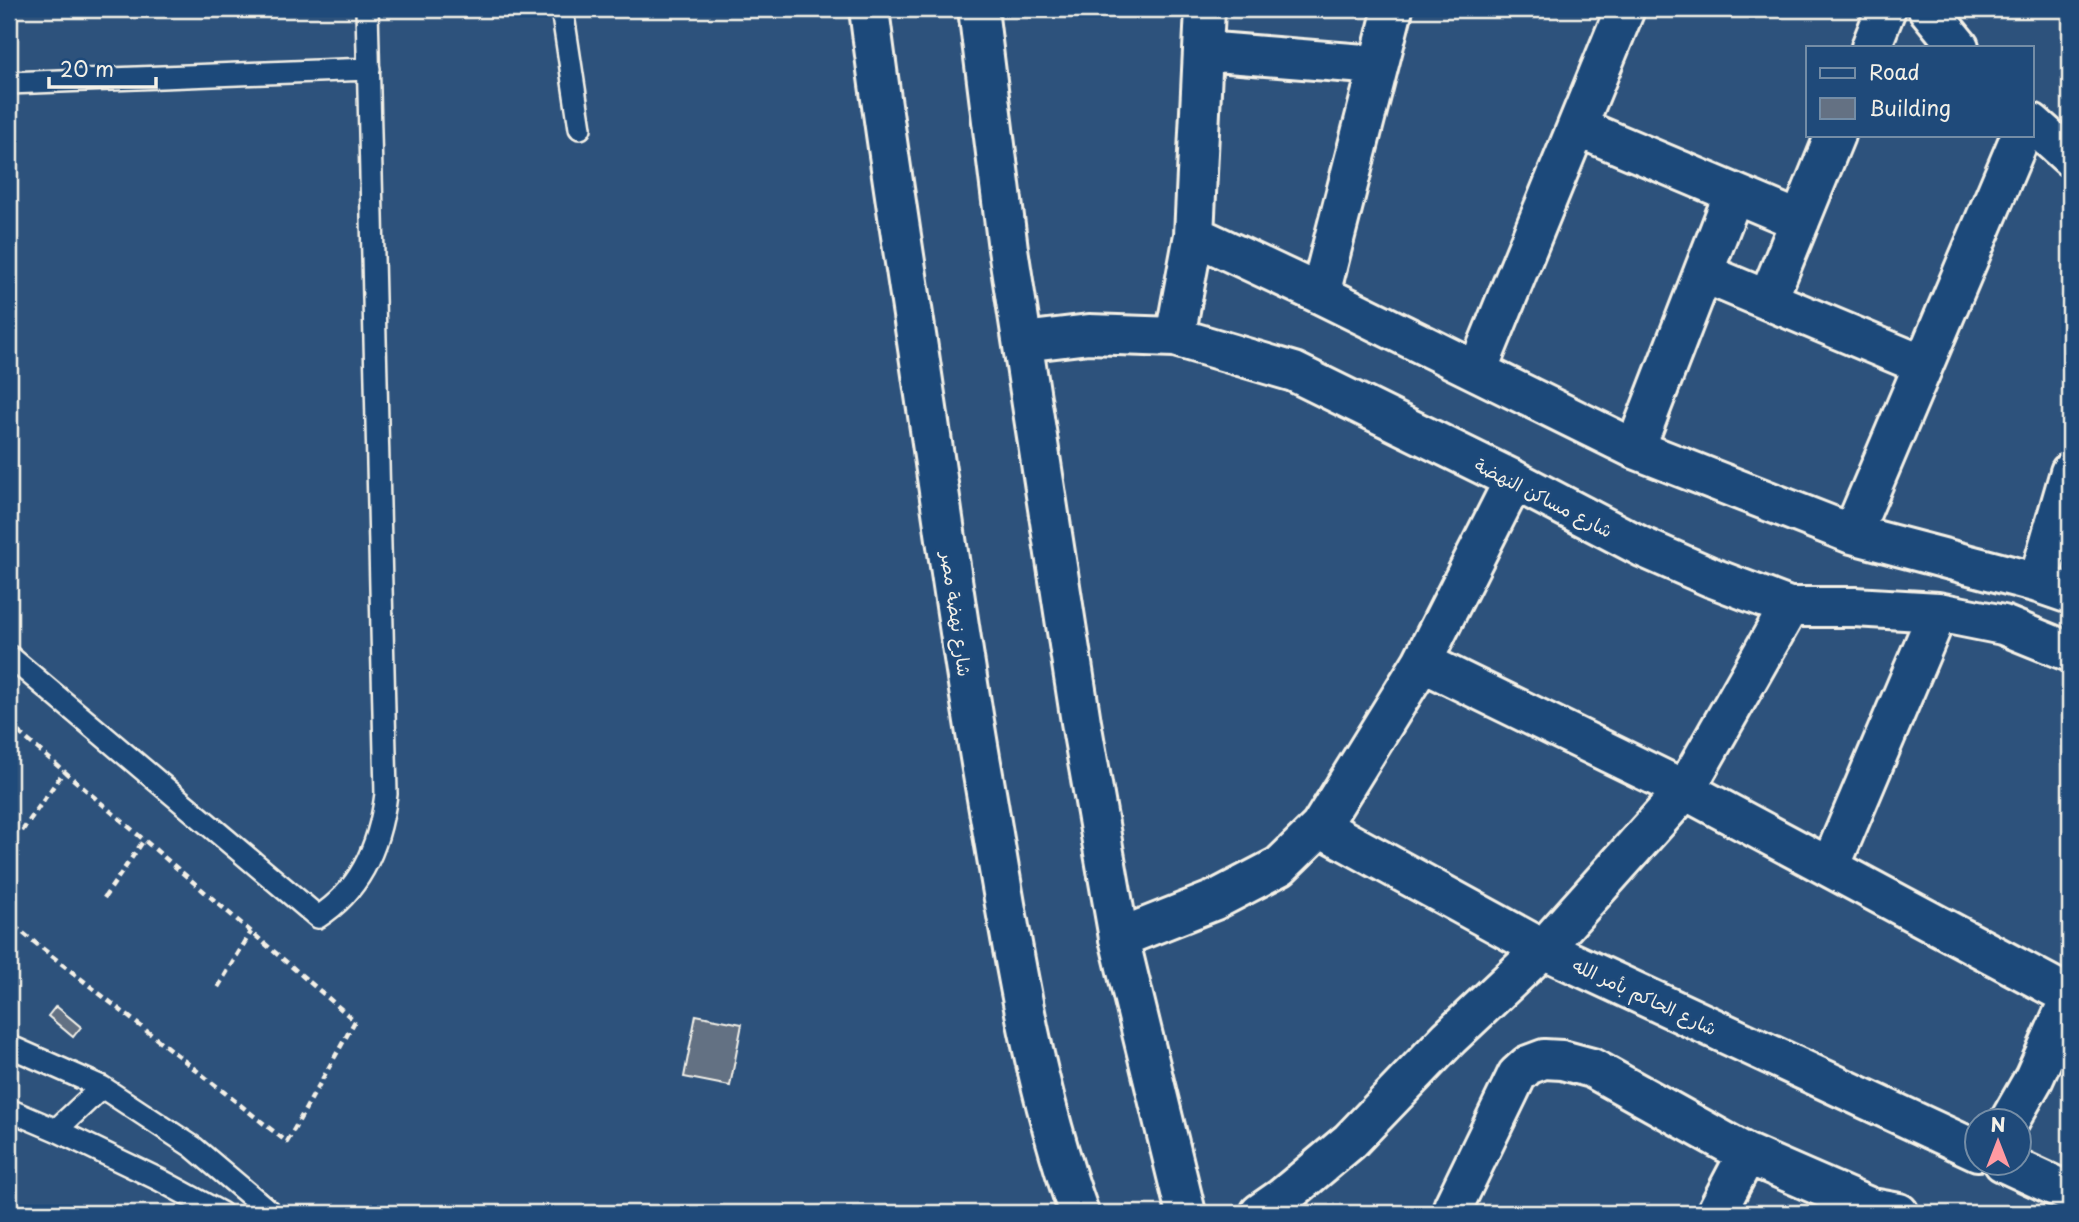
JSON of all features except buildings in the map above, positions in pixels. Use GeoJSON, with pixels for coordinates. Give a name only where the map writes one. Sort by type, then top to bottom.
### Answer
{"type":"FeatureCollection","features":[{"type":"Feature","properties":{"kind":"street","name":"شارع نهضة مصر"},"geometry":{"type":"LineString","coordinates":[[869,9],[882,117],[922,370],[962,654],[1019,984],[1043,1091],[1079,1213]]}},
{"type":"Feature","properties":{"kind":"street"},"geometry":{"type":"LineString","coordinates":[[978,9],[1008,249],[1081,722],[1119,938],[1186,1213]]}},
{"type":"Feature","properties":{"kind":"street"},"geometry":{"type":"LineString","coordinates":[[1175,337],[1194,235],[1205,9]]}},
{"type":"Feature","properties":{"kind":"street"},"geometry":{"type":"LineString","coordinates":[[1320,294],[1393,9]]}},
{"type":"Feature","properties":{"kind":"street"},"geometry":{"type":"LineString","coordinates":[[1477,371],[1625,9]]}},
{"type":"Feature","properties":{"kind":"street"},"geometry":{"type":"LineString","coordinates":[[1871,46],[1886,9]]}},
{"type":"Feature","properties":{"kind":"street"},"geometry":{"type":"LineString","coordinates":[[1928,9],[1958,46]]}},
{"type":"Feature","properties":{"kind":"street"},"geometry":{"type":"LineString","coordinates":[[1203,51],[1377,65]]}},
{"type":"Feature","properties":{"kind":"street"},"geometry":{"type":"LineString","coordinates":[[2034,125],[2070,157]]}},
{"type":"Feature","properties":{"kind":"street"},"geometry":{"type":"LineString","coordinates":[[1577,127],[1800,221]]}},
{"type":"Feature","properties":{"kind":"street"},"geometry":{"type":"LineString","coordinates":[[1768,299],[1835,136]]}},
{"type":"Feature","properties":{"kind":"street"},"geometry":{"type":"LineString","coordinates":[[1852,534],[2021,136]]}},
{"type":"Feature","properties":{"kind":"street"},"geometry":{"type":"LineString","coordinates":[[1634,449],[1734,193]]}},
{"type":"Feature","properties":{"kind":"street"},"geometry":{"type":"LineString","coordinates":[[1194,235],[1634,449],[1852,534],[2054,589],[2070,472]]}},
{"type":"Feature","properties":{"kind":"street"},"geometry":{"type":"LineString","coordinates":[[1703,273],[1923,365]]}},
{"type":"Feature","properties":{"kind":"street","name":"شارع مساكن النهضة"},"geometry":{"type":"LineString","coordinates":[[1023,342],[1089,334],[1175,337],[1294,372],[1514,480],[1642,547],[1789,607],[1854,607],[1938,612],[2003,625],[2070,652]]}},
{"type":"Feature","properties":{"kind":"street"},"geometry":{"type":"LineString","coordinates":[[1119,938],[1215,900],[1280,866],[1320,827],[1422,662],[1514,480]]}},
{"type":"Feature","properties":{"kind":"street"},"geometry":{"type":"LineString","coordinates":[[1260,1213],[1350,1141],[1450,1038],[1543,949],[1685,790],[1789,607]]}},
{"type":"Feature","properties":{"kind":"street"},"geometry":{"type":"LineString","coordinates":[[1830,867],[1938,612]]}},
{"type":"Feature","properties":{"kind":"street"},"geometry":{"type":"LineString","coordinates":[[1422,662],[1685,790],[2070,997],[2034,1078],[2018,1106]]}},
{"type":"Feature","properties":{"kind":"street","name":"شارع الحاكم بأمر الله"},"geometry":{"type":"LineString","coordinates":[[1320,827],[1543,949],[1964,1144]]}},
{"type":"Feature","properties":{"kind":"street"},"geometry":{"type":"LineString","coordinates":[[1453,1213],[1453,1207],[1517,1075],[1528,1065],[1544,1059],[1562,1060],[1592,1068],[1748,1154],[1879,1211]]}},
{"type":"Feature","properties":{"kind":"street"},"geometry":{"type":"LineString","coordinates":[[1716,1213],[1748,1154]]}},
{"type":"Feature","properties":{"kind":"street"},"geometry":{"type":"LineString","coordinates":[[2032,1176],[2070,1193]]}},
{"type":"Feature","properties":{"kind":"lane"},"geometry":{"type":"LineString","coordinates":[[9,656],[318,917],[349,891],[364,868],[380,831],[386,794],[368,9]]}},
{"type":"Feature","properties":{"kind":"lane"},"geometry":{"type":"LineString","coordinates":[[562,9],[580,128]]}},
{"type":"Feature","properties":{"kind":"lane"},"geometry":{"type":"LineString","coordinates":[[9,83],[369,69]]}},
{"type":"Feature","properties":{"kind":"lane"},"geometry":{"type":"LineString","coordinates":[[9,1046],[102,1087],[193,1147],[271,1213]]}},
{"type":"Feature","properties":{"kind":"lane"},"geometry":{"type":"LineString","coordinates":[[56,1130],[102,1087]]}},
{"type":"Feature","properties":{"kind":"lane"},"geometry":{"type":"LineString","coordinates":[[9,1110],[160,1180],[221,1213]]}},
{"type":"Feature","properties":{"kind":"path"},"geometry":{"type":"LineString","coordinates":[[9,724],[355,1021],[287,1142],[9,922]]}},
{"type":"Feature","properties":{"kind":"path"},"geometry":{"type":"LineString","coordinates":[[22,831],[64,771]]}},
{"type":"Feature","properties":{"kind":"path"},"geometry":{"type":"LineString","coordinates":[[104,898],[144,840]]}},
{"type":"Feature","properties":{"kind":"path"},"geometry":{"type":"LineString","coordinates":[[218,987],[251,932]]}}]}
